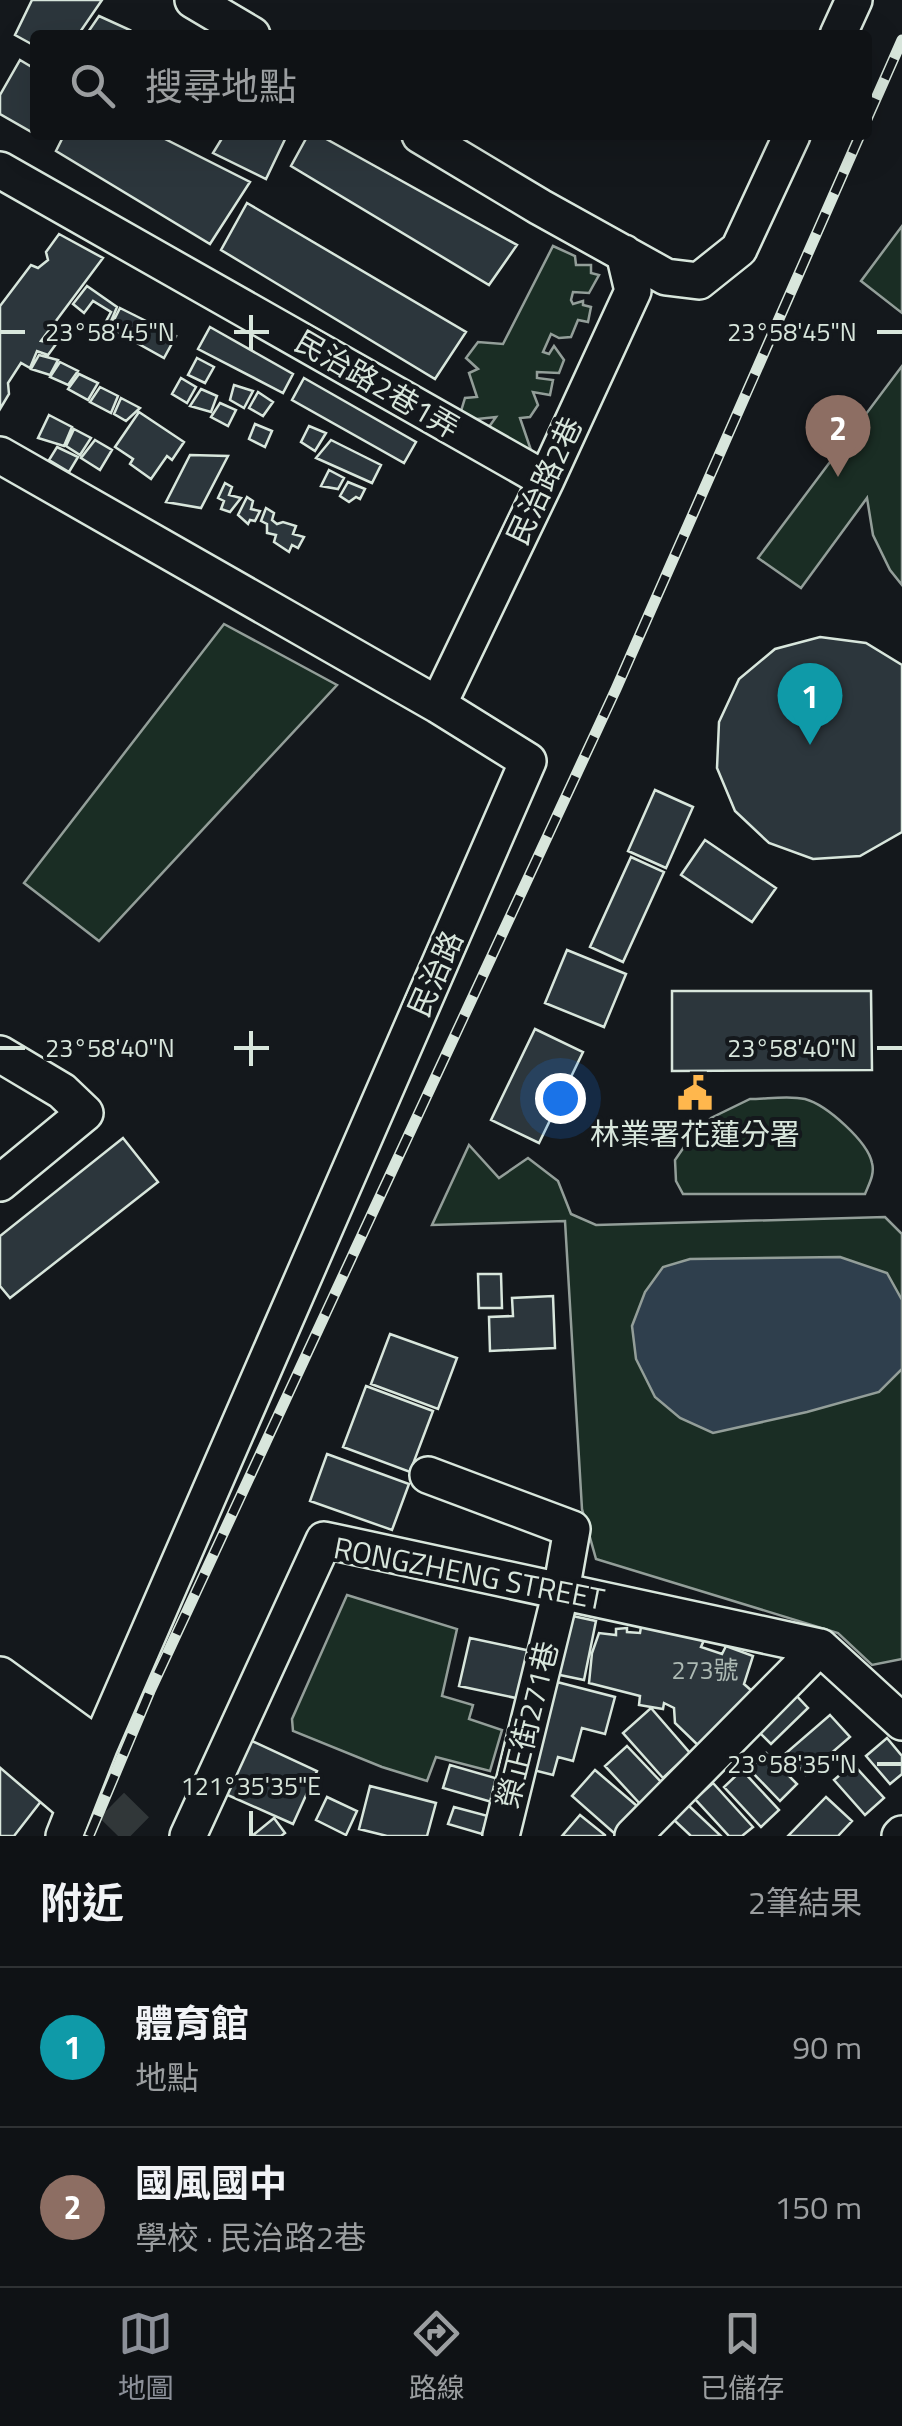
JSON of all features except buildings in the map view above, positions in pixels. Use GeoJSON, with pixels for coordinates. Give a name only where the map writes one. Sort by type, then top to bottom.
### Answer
{"type":"FeatureCollection","features":[{"type":"Feature","properties":{"kind":"street"},"geometry":{"type":"LineString","coordinates":[[193,0],[244,30]]}},
{"type":"Feature","properties":{"kind":"street"},"geometry":{"type":"LineString","coordinates":[[840,30],[854,0]]}},
{"type":"Feature","properties":{"kind":"street"},"geometry":{"type":"LineString","coordinates":[[428,140],[666,277],[700,282],[739,250],[790,140]]}},
{"type":"Feature","properties":{"kind":"street","name":"民治路2巷1弄"},"geometry":{"type":"LineString","coordinates":[[0,170],[546,480]]}},
{"type":"Feature","properties":{"kind":"street","name":"民治路2巷"},"geometry":{"type":"LineString","coordinates":[[438,705],[633,291],[624,253]]}},
{"type":"Feature","properties":{"kind":"street","name":"民治路"},"geometry":{"type":"LineString","coordinates":[[0,454],[438,705],[528,761],[86,1758]]}},
{"type":"Feature","properties":{"kind":"street"},"geometry":{"type":"LineString","coordinates":[[0,1054],[62,1091],[85,1114],[0,1184]]}},
{"type":"Feature","properties":{"kind":"street","name":"榮正街271巷"},"geometry":{"type":"LineString","coordinates":[[428,1476],[572,1529],[561,1592],[501,1836]]}},
{"type":"Feature","properties":{"kind":"street","name":"RONGZHENG STREET"},"geometry":{"type":"LineString","coordinates":[[188,1836],[324,1540],[820,1647]]}},
{"type":"Feature","properties":{"kind":"street"},"geometry":{"type":"LineString","coordinates":[[633,1836],[820,1647],[902,1722]]}},
{"type":"Feature","properties":{"kind":"street"},"geometry":{"type":"LineString","coordinates":[[0,1674],[86,1758]]}},
{"type":"Feature","properties":{"kind":"street"},"geometry":{"type":"LineString","coordinates":[[0,1710],[86,1758]]}},
{"type":"Feature","properties":{"kind":"street"},"geometry":{"type":"LineString","coordinates":[[0,1743],[69,1822]]}},
{"type":"Feature","properties":{"kind":"street"},"geometry":{"type":"LineString","coordinates":[[69,1822],[86,1758]]}},
{"type":"Feature","properties":{"kind":"green space"},"geometry":{"type":"Polygon","coordinates":[[[902,226],[902,313],[861,281],[902,226]]]}},
{"type":"Feature","properties":{"kind":"green space"},"geometry":{"type":"Polygon","coordinates":[[[553,246],[575,256],[576,265],[591,265],[591,273],[599,275],[589,293],[573,292],[571,300],[573,304],[583,301],[583,305],[591,307],[588,322],[578,320],[571,337],[551,334],[543,352],[549,354],[554,346],[564,360],[559,373],[537,372],[537,378],[553,380],[550,395],[533,392],[538,405],[530,417],[520,418],[533,456],[481,438],[496,417],[458,421],[465,398],[477,397],[469,373],[478,369],[466,358],[478,342],[503,344],[553,246]]]}},
{"type":"Feature","properties":{"kind":"green space"},"geometry":{"type":"Polygon","coordinates":[[[902,366],[902,585],[873,535],[867,498],[801,588],[758,558],[902,366]]]}},
{"type":"Feature","properties":{"kind":"green space"},"geometry":{"type":"Polygon","coordinates":[[[224,624],[337,685],[99,941],[24,883],[224,624]]]}},
{"type":"Feature","properties":{"kind":"green space"},"geometry":{"type":"Polygon","coordinates":[[[750,1099],[805,1099],[835,1116],[869,1154],[873,1171],[865,1194],[683,1194],[676,1181],[675,1160],[686,1144],[711,1118],[750,1099]]]}},
{"type":"Feature","properties":{"kind":"green space"},"geometry":{"type":"Polygon","coordinates":[[[469,1145],[499,1178],[528,1158],[558,1181],[571,1214],[596,1225],[885,1217],[902,1234],[902,1659],[872,1665],[838,1633],[596,1559],[582,1509],[565,1221],[432,1225],[469,1145]]]}},
{"type":"Feature","properties":{"kind":"green space"},"geometry":{"type":"Polygon","coordinates":[[[347,1595],[457,1629],[442,1696],[473,1705],[469,1719],[502,1730],[490,1771],[436,1757],[427,1781],[293,1731],[292,1719],[347,1595]]]}},
{"type":"Feature","properties":{"kind":"water"},"geometry":{"type":"Polygon","coordinates":[[[840,1257],[887,1273],[902,1300],[902,1369],[879,1392],[713,1433],[680,1418],[655,1397],[636,1359],[632,1326],[645,1292],[663,1267],[690,1259],[840,1257]]]}},
{"type":"Feature","properties":{"kind":"tunnel"},"geometry":{"type":"LineString","coordinates":[[74,1768],[143,1836]]}},
{"type":"Feature","properties":{"kind":"railway"},"geometry":{"type":"LineString","coordinates":[[872,108],[902,40]]}},
{"type":"Feature","properties":{"kind":"railway"},"geometry":{"type":"LineString","coordinates":[[89,1836],[150,1691],[616,689],[858,140]]}},
{"type":"Feature","properties":{"kind":"place","name":"國風國中"},"geometry":{"type":"Point","coordinates":[838,477]}},
{"type":"Feature","properties":{"kind":"place","name":"體育館"},"geometry":{"type":"Point","coordinates":[810,745]}},
{"type":"Feature","properties":{"kind":"place","name":"林業署花蓮分署"},"geometry":{"type":"Point","coordinates":[695,1093]}}]}
